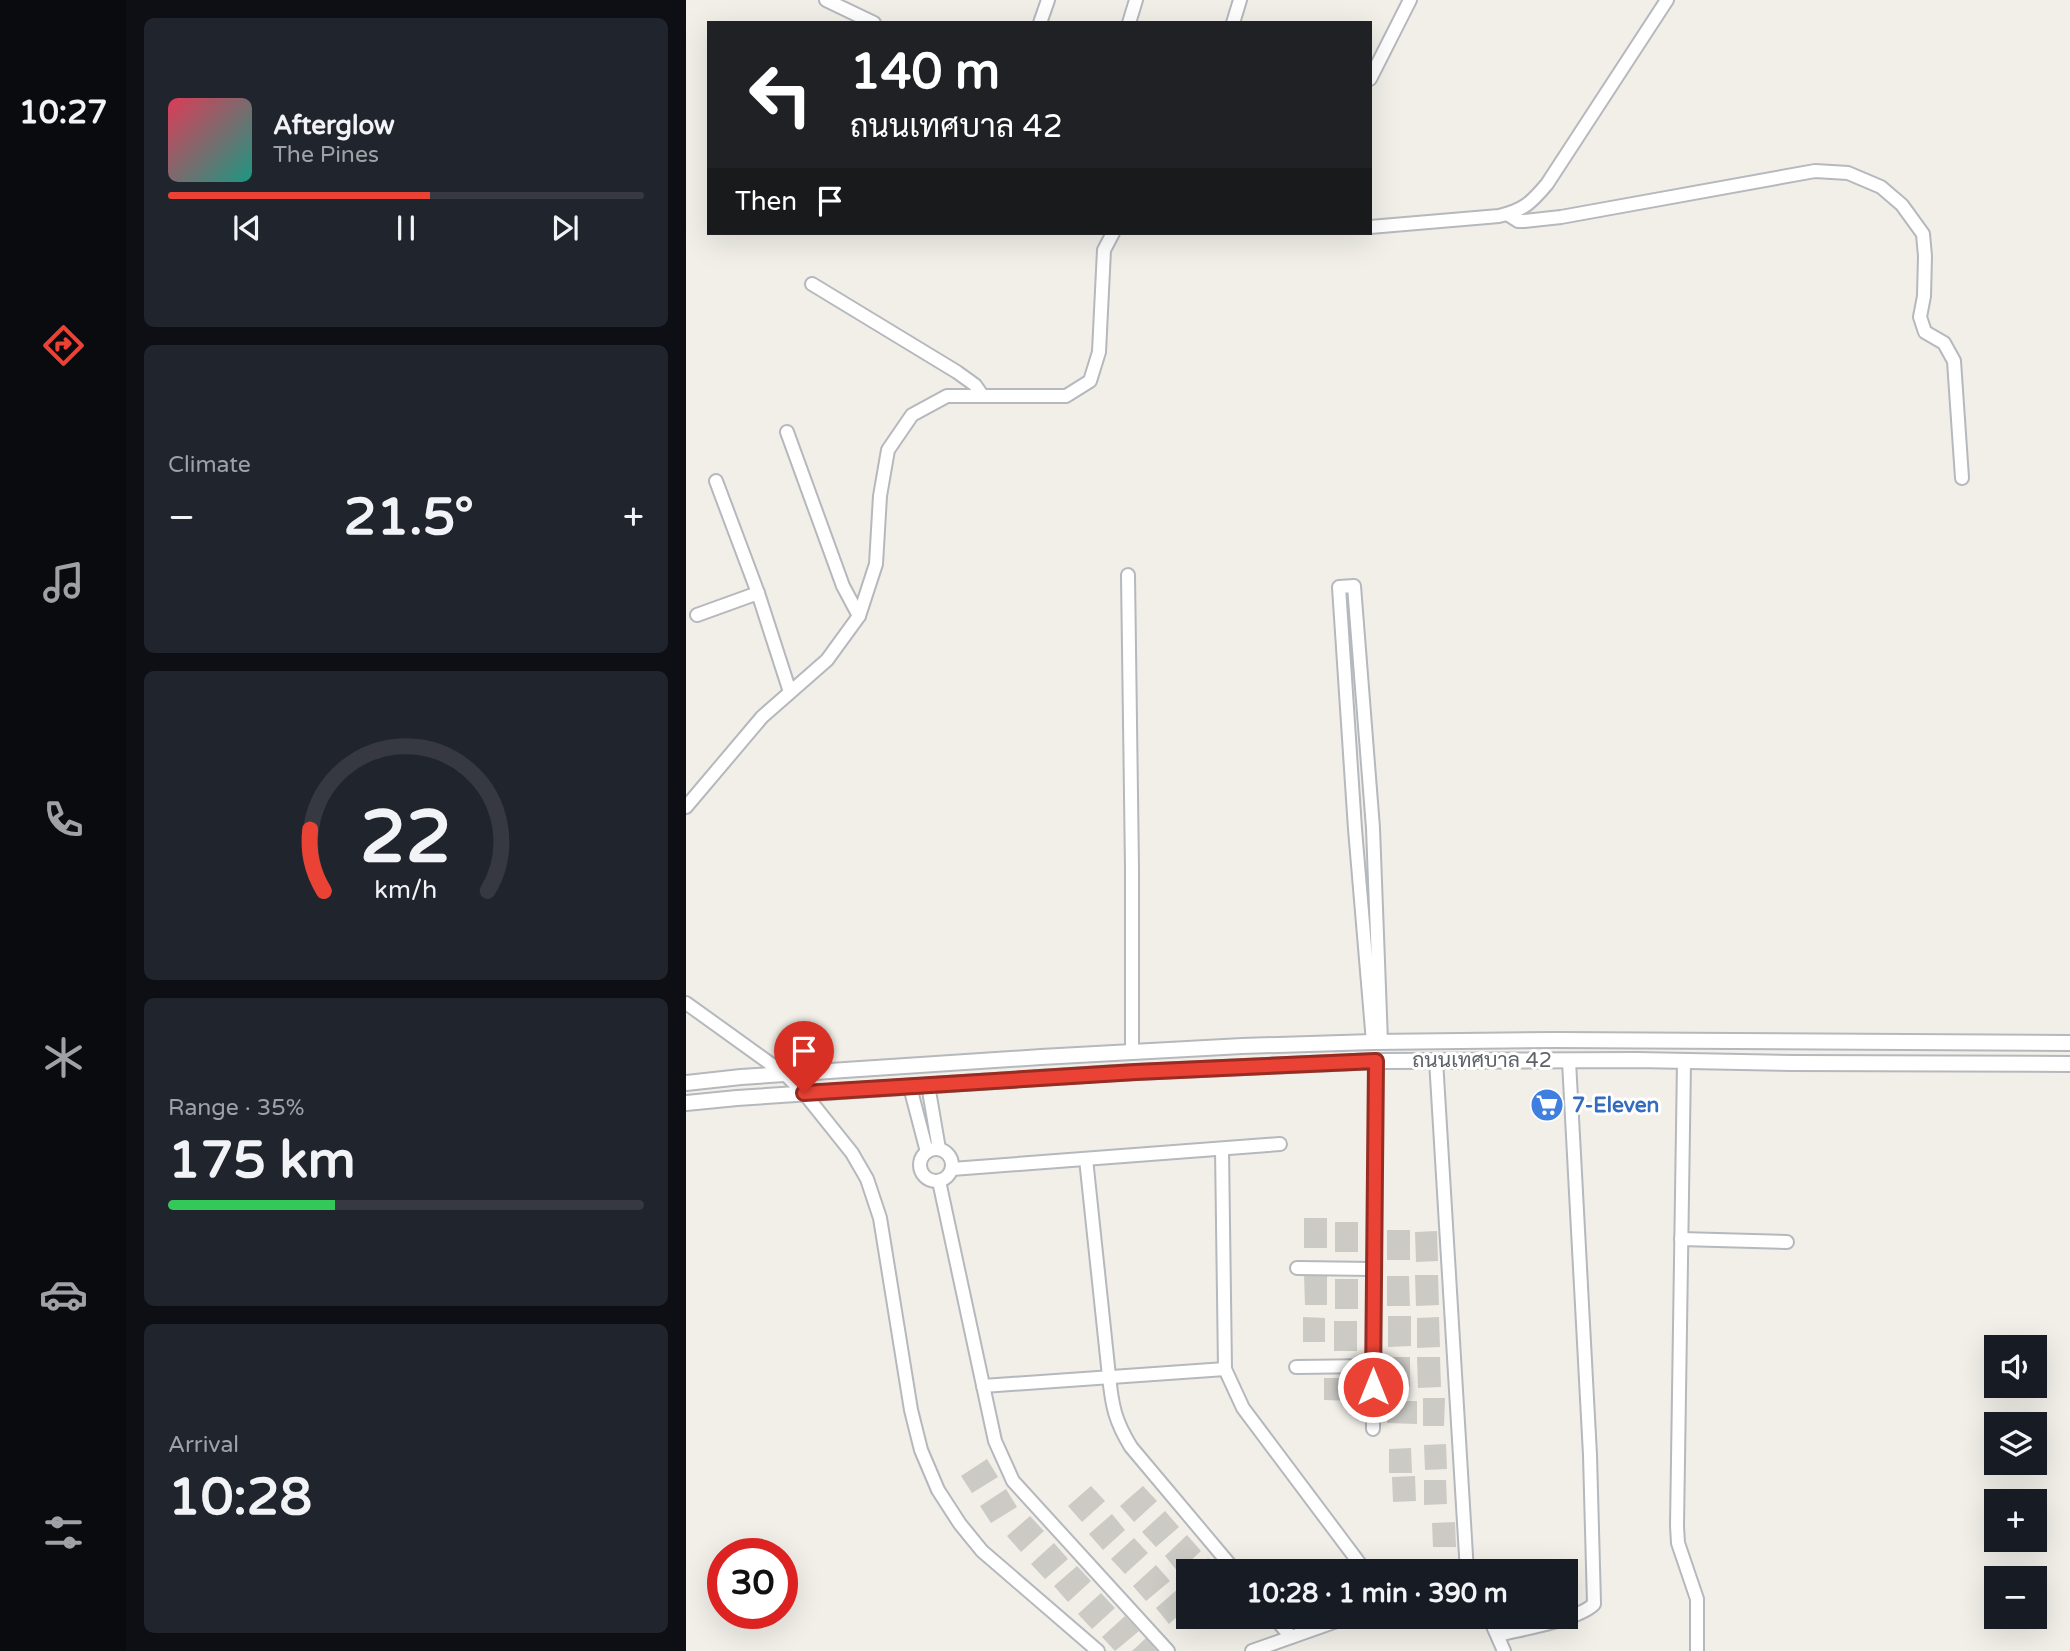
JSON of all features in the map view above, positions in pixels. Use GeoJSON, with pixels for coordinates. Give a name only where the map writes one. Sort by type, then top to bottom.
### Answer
{"type":"FeatureCollection","features":[{"type":"Feature","properties":{"kind":"street"},"geometry":{"type":"LineString","coordinates":[[826,0],[870,21]]}},
{"type":"Feature","properties":{"kind":"street"},"geometry":{"type":"LineString","coordinates":[[1041,21],[1048,0]]}},
{"type":"Feature","properties":{"kind":"street"},"geometry":{"type":"LineString","coordinates":[[1130,21],[1136,0]]}},
{"type":"Feature","properties":{"kind":"street"},"geometry":{"type":"LineString","coordinates":[[1234,21],[1240,0]]}},
{"type":"Feature","properties":{"kind":"street"},"geometry":{"type":"LineString","coordinates":[[1372,75],[1410,0]]}},
{"type":"Feature","properties":{"kind":"street"},"geometry":{"type":"LineString","coordinates":[[1372,227],[1507,214],[1517,212],[1534,200],[1667,0]]}},
{"type":"Feature","properties":{"kind":"street"},"geometry":{"type":"LineString","coordinates":[[1507,214],[1518,220],[1534,221],[1815,171],[1848,173],[1881,187],[1902,205],[1924,238],[1924,296],[1920,317],[1925,332],[1944,343],[1954,361],[1962,478]]}},
{"type":"Feature","properties":{"kind":"street"},"geometry":{"type":"LineString","coordinates":[[686,807],[762,717],[827,660],[859,616],[876,564],[880,496],[888,450],[912,415],[947,396],[1066,396],[1090,381],[1099,352],[1104,250],[1112,235]]}},
{"type":"Feature","properties":{"kind":"street"},"geometry":{"type":"LineString","coordinates":[[812,284],[957,372],[975,385],[982,395]]}},
{"type":"Feature","properties":{"kind":"street"},"geometry":{"type":"LineString","coordinates":[[787,432],[843,586],[859,616]]}},
{"type":"Feature","properties":{"kind":"street"},"geometry":{"type":"LineString","coordinates":[[716,481],[758,593],[790,692]]}},
{"type":"Feature","properties":{"kind":"street"},"geometry":{"type":"LineString","coordinates":[[1128,575],[1132,1052]]}},
{"type":"Feature","properties":{"kind":"street"},"geometry":{"type":"LineString","coordinates":[[1353,586],[1373,828],[1377,1042],[1355,829],[1339,587],[1353,586]]}},
{"type":"Feature","properties":{"kind":"street"},"geometry":{"type":"LineString","coordinates":[[697,615],[758,593]]}},
{"type":"Feature","properties":{"kind":"street"},"geometry":{"type":"LineString","coordinates":[[1347,723],[1364,723]]}},
{"type":"Feature","properties":{"kind":"street"},"geometry":{"type":"LineString","coordinates":[[1355,829],[1373,828]]}},
{"type":"Feature","properties":{"kind":"street"},"geometry":{"type":"LineString","coordinates":[[686,1003],[786,1074],[852,1153],[867,1179],[880,1217],[911,1410],[921,1450],[938,1490],[982,1551],[1098,1651]]}},
{"type":"Feature","properties":{"kind":"street","name":"ถนนเทศบาล 42"},"geometry":{"type":"LineString","coordinates":[[686,1083],[883,1067],[1132,1052],[1377,1042],[1555,1040],[2070,1043]]}},
{"type":"Feature","properties":{"kind":"street"},"geometry":{"type":"LineString","coordinates":[[1436,1060],[1466,1559]]}},
{"type":"Feature","properties":{"kind":"street"},"geometry":{"type":"LineString","coordinates":[[1498,1635],[1576,1614],[1593,1606],[1595,1598],[1569,1060]]}},
{"type":"Feature","properties":{"kind":"street"},"geometry":{"type":"LineString","coordinates":[[1373,1429],[1376,1061]]}},
{"type":"Feature","properties":{"kind":"street","name":"ถนนเทศบาล 42"},"geometry":{"type":"LineString","coordinates":[[686,1103],[928,1085],[1376,1061],[2070,1064]]}},
{"type":"Feature","properties":{"kind":"street"},"geometry":{"type":"LineString","coordinates":[[1684,1062],[1677,1526],[1678,1543],[1697,1599],[1697,1651]]}},
{"type":"Feature","properties":{"kind":"street"},"geometry":{"type":"LineString","coordinates":[[928,1085],[933,1151]]}},
{"type":"Feature","properties":{"kind":"street"},"geometry":{"type":"LineString","coordinates":[[910,1087],[933,1151]]}},
{"type":"Feature","properties":{"kind":"street"},"geometry":{"type":"LineString","coordinates":[[952,1169],[1280,1144]]}},
{"type":"Feature","properties":{"kind":"street"},"geometry":{"type":"LineString","coordinates":[[1222,1149],[1225,1369],[1243,1408],[1356,1559]]}},
{"type":"Feature","properties":{"kind":"street"},"geometry":{"type":"LineString","coordinates":[[933,1151],[946,1152],[950,1157],[952,1169],[947,1177],[939,1181],[928,1178],[920,1166],[922,1159],[933,1151]]}},
{"type":"Feature","properties":{"kind":"street"},"geometry":{"type":"LineString","coordinates":[[1086,1159],[1112,1406],[1119,1427],[1130,1447],[1225,1559]]}},
{"type":"Feature","properties":{"kind":"street"},"geometry":{"type":"LineString","coordinates":[[939,1181],[995,1441],[1013,1480],[1168,1651]]}},
{"type":"Feature","properties":{"kind":"street"},"geometry":{"type":"LineString","coordinates":[[1681,1239],[1787,1242]]}},
{"type":"Feature","properties":{"kind":"street"},"geometry":{"type":"LineString","coordinates":[[1297,1268],[1373,1269]]}},
{"type":"Feature","properties":{"kind":"street"},"geometry":{"type":"LineString","coordinates":[[1296,1367],[1373,1366]]}},
{"type":"Feature","properties":{"kind":"street"},"geometry":{"type":"LineString","coordinates":[[983,1386],[1225,1369]]}},
{"type":"Feature","properties":{"kind":"street"},"geometry":{"type":"LineString","coordinates":[[1284,1629],[1291,1637]]}},
{"type":"Feature","properties":{"kind":"street"},"geometry":{"type":"LineString","coordinates":[[1252,1651],[1314,1629]]}},
{"type":"Feature","properties":{"kind":"street"},"geometry":{"type":"LineString","coordinates":[[1495,1629],[1504,1651]]}},
{"type":"Feature","properties":{"kind":"building"},"geometry":{"type":"Polygon","coordinates":[[[1304,1218],[1327,1218],[1327,1248],[1304,1248],[1304,1218]]]}},
{"type":"Feature","properties":{"kind":"building"},"geometry":{"type":"Polygon","coordinates":[[[1335,1222],[1358,1222],[1358,1252],[1335,1252],[1335,1222]]]}},
{"type":"Feature","properties":{"kind":"building"},"geometry":{"type":"Polygon","coordinates":[[[1387,1230],[1410,1230],[1410,1260],[1387,1260],[1387,1230]]]}},
{"type":"Feature","properties":{"kind":"building"},"geometry":{"type":"Polygon","coordinates":[[[1437,1231],[1438,1261],[1416,1262],[1415,1232],[1437,1231]]]}},
{"type":"Feature","properties":{"kind":"building"},"geometry":{"type":"Polygon","coordinates":[[[1304,1275],[1327,1275],[1327,1305],[1305,1305],[1304,1275]]]}},
{"type":"Feature","properties":{"kind":"building"},"geometry":{"type":"Polygon","coordinates":[[[1415,1275],[1438,1275],[1439,1305],[1416,1306],[1415,1275]]]}},
{"type":"Feature","properties":{"kind":"building"},"geometry":{"type":"Polygon","coordinates":[[[1387,1276],[1409,1276],[1410,1306],[1387,1306],[1387,1276]]]}},
{"type":"Feature","properties":{"kind":"building"},"geometry":{"type":"Polygon","coordinates":[[[1335,1279],[1358,1279],[1358,1309],[1335,1309],[1335,1279]]]}},
{"type":"Feature","properties":{"kind":"building"},"geometry":{"type":"Polygon","coordinates":[[[1388,1316],[1411,1316],[1411,1346],[1388,1347],[1388,1316]]]}},
{"type":"Feature","properties":{"kind":"building"},"geometry":{"type":"Polygon","coordinates":[[[1303,1317],[1325,1318],[1325,1342],[1303,1342],[1303,1317]]]}},
{"type":"Feature","properties":{"kind":"building"},"geometry":{"type":"Polygon","coordinates":[[[1439,1317],[1440,1347],[1417,1348],[1417,1318],[1439,1317]]]}},
{"type":"Feature","properties":{"kind":"building"},"geometry":{"type":"Polygon","coordinates":[[[1334,1321],[1357,1321],[1357,1351],[1334,1351],[1334,1321]]]}},
{"type":"Feature","properties":{"kind":"building"},"geometry":{"type":"Polygon","coordinates":[[[1388,1357],[1410,1357],[1410,1387],[1388,1387],[1388,1357]]]}},
{"type":"Feature","properties":{"kind":"building"},"geometry":{"type":"Polygon","coordinates":[[[1417,1357],[1440,1357],[1441,1387],[1418,1388],[1417,1357]]]}},
{"type":"Feature","properties":{"kind":"building"},"geometry":{"type":"Polygon","coordinates":[[[1324,1378],[1354,1378],[1354,1401],[1324,1400],[1324,1378]]]}},
{"type":"Feature","properties":{"kind":"building"},"geometry":{"type":"Polygon","coordinates":[[[1423,1398],[1445,1398],[1444,1426],[1423,1426],[1423,1398]]]}},
{"type":"Feature","properties":{"kind":"building"},"geometry":{"type":"Polygon","coordinates":[[[1387,1401],[1417,1401],[1417,1424],[1387,1423],[1387,1401]]]}},
{"type":"Feature","properties":{"kind":"building"},"geometry":{"type":"Polygon","coordinates":[[[1446,1444],[1447,1469],[1425,1470],[1424,1445],[1446,1444]]]}},
{"type":"Feature","properties":{"kind":"building"},"geometry":{"type":"Polygon","coordinates":[[[1411,1448],[1412,1473],[1389,1473],[1389,1449],[1411,1448]]]}},
{"type":"Feature","properties":{"kind":"building"},"geometry":{"type":"Polygon","coordinates":[[[987,1459],[998,1477],[972,1493],[961,1476],[987,1459]]]}},
{"type":"Feature","properties":{"kind":"building"},"geometry":{"type":"Polygon","coordinates":[[[1415,1476],[1416,1501],[1393,1502],[1392,1477],[1415,1476]]]}},
{"type":"Feature","properties":{"kind":"building"},"geometry":{"type":"Polygon","coordinates":[[[1424,1480],[1446,1480],[1447,1504],[1424,1505],[1424,1480]]]}},
{"type":"Feature","properties":{"kind":"building"},"geometry":{"type":"Polygon","coordinates":[[[1091,1486],[1105,1501],[1082,1522],[1068,1506],[1091,1486]]]}},
{"type":"Feature","properties":{"kind":"building"},"geometry":{"type":"Polygon","coordinates":[[[1143,1486],[1157,1501],[1134,1522],[1120,1506],[1143,1486]]]}},
{"type":"Feature","properties":{"kind":"building"},"geometry":{"type":"Polygon","coordinates":[[[1006,1489],[1017,1507],[991,1523],[980,1506],[1006,1489]]]}},
{"type":"Feature","properties":{"kind":"building"},"geometry":{"type":"Polygon","coordinates":[[[1165,1511],[1179,1527],[1156,1547],[1142,1532],[1165,1511]]]}},
{"type":"Feature","properties":{"kind":"building"},"geometry":{"type":"Polygon","coordinates":[[[1112,1514],[1125,1530],[1103,1550],[1089,1534],[1112,1514]]]}},
{"type":"Feature","properties":{"kind":"building"},"geometry":{"type":"Polygon","coordinates":[[[1030,1516],[1044,1531],[1021,1552],[1007,1536],[1030,1516]]]}},
{"type":"Feature","properties":{"kind":"building"},"geometry":{"type":"Polygon","coordinates":[[[1455,1522],[1456,1547],[1433,1547],[1432,1523],[1455,1522]]]}},
{"type":"Feature","properties":{"kind":"building"},"geometry":{"type":"Polygon","coordinates":[[[1187,1535],[1201,1551],[1192,1559],[1176,1559],[1176,1570],[1165,1556],[1187,1535]]]}},
{"type":"Feature","properties":{"kind":"building"},"geometry":{"type":"Polygon","coordinates":[[[1134,1538],[1148,1553],[1125,1574],[1111,1559],[1134,1538]]]}},
{"type":"Feature","properties":{"kind":"building"},"geometry":{"type":"Polygon","coordinates":[[[1054,1543],[1068,1559],[1045,1579],[1031,1564],[1054,1543]]]}},
{"type":"Feature","properties":{"kind":"building"},"geometry":{"type":"Polygon","coordinates":[[[1156,1565],[1170,1581],[1146,1601],[1133,1586],[1156,1565]]]}},
{"type":"Feature","properties":{"kind":"building"},"geometry":{"type":"Polygon","coordinates":[[[1077,1566],[1091,1581],[1068,1602],[1054,1586],[1077,1566]]]}},
{"type":"Feature","properties":{"kind":"building"},"geometry":{"type":"Polygon","coordinates":[[[1176,1591],[1176,1618],[1169,1624],[1156,1608],[1176,1591]]]}},
{"type":"Feature","properties":{"kind":"building"},"geometry":{"type":"Polygon","coordinates":[[[1101,1593],[1115,1608],[1092,1629],[1078,1614],[1101,1593]]]}},
{"type":"Feature","properties":{"kind":"building"},"geometry":{"type":"Polygon","coordinates":[[[1125,1616],[1139,1631],[1115,1651],[1102,1637],[1125,1616]]]}},
{"type":"Feature","properties":{"kind":"building"},"geometry":{"type":"Polygon","coordinates":[[[1146,1638],[1157,1651],[1132,1651],[1146,1638]]]}},
{"type":"Feature","properties":{"kind":"place","name":"7-Eleven"},"geometry":{"type":"Point","coordinates":[1547,1105]}},
{"type":"Feature","properties":{"kind":"route"},"geometry":{"type":"LineString","coordinates":[[804,1093],[1136,1072],[1376,1061],[1373,1387]]}}]}
